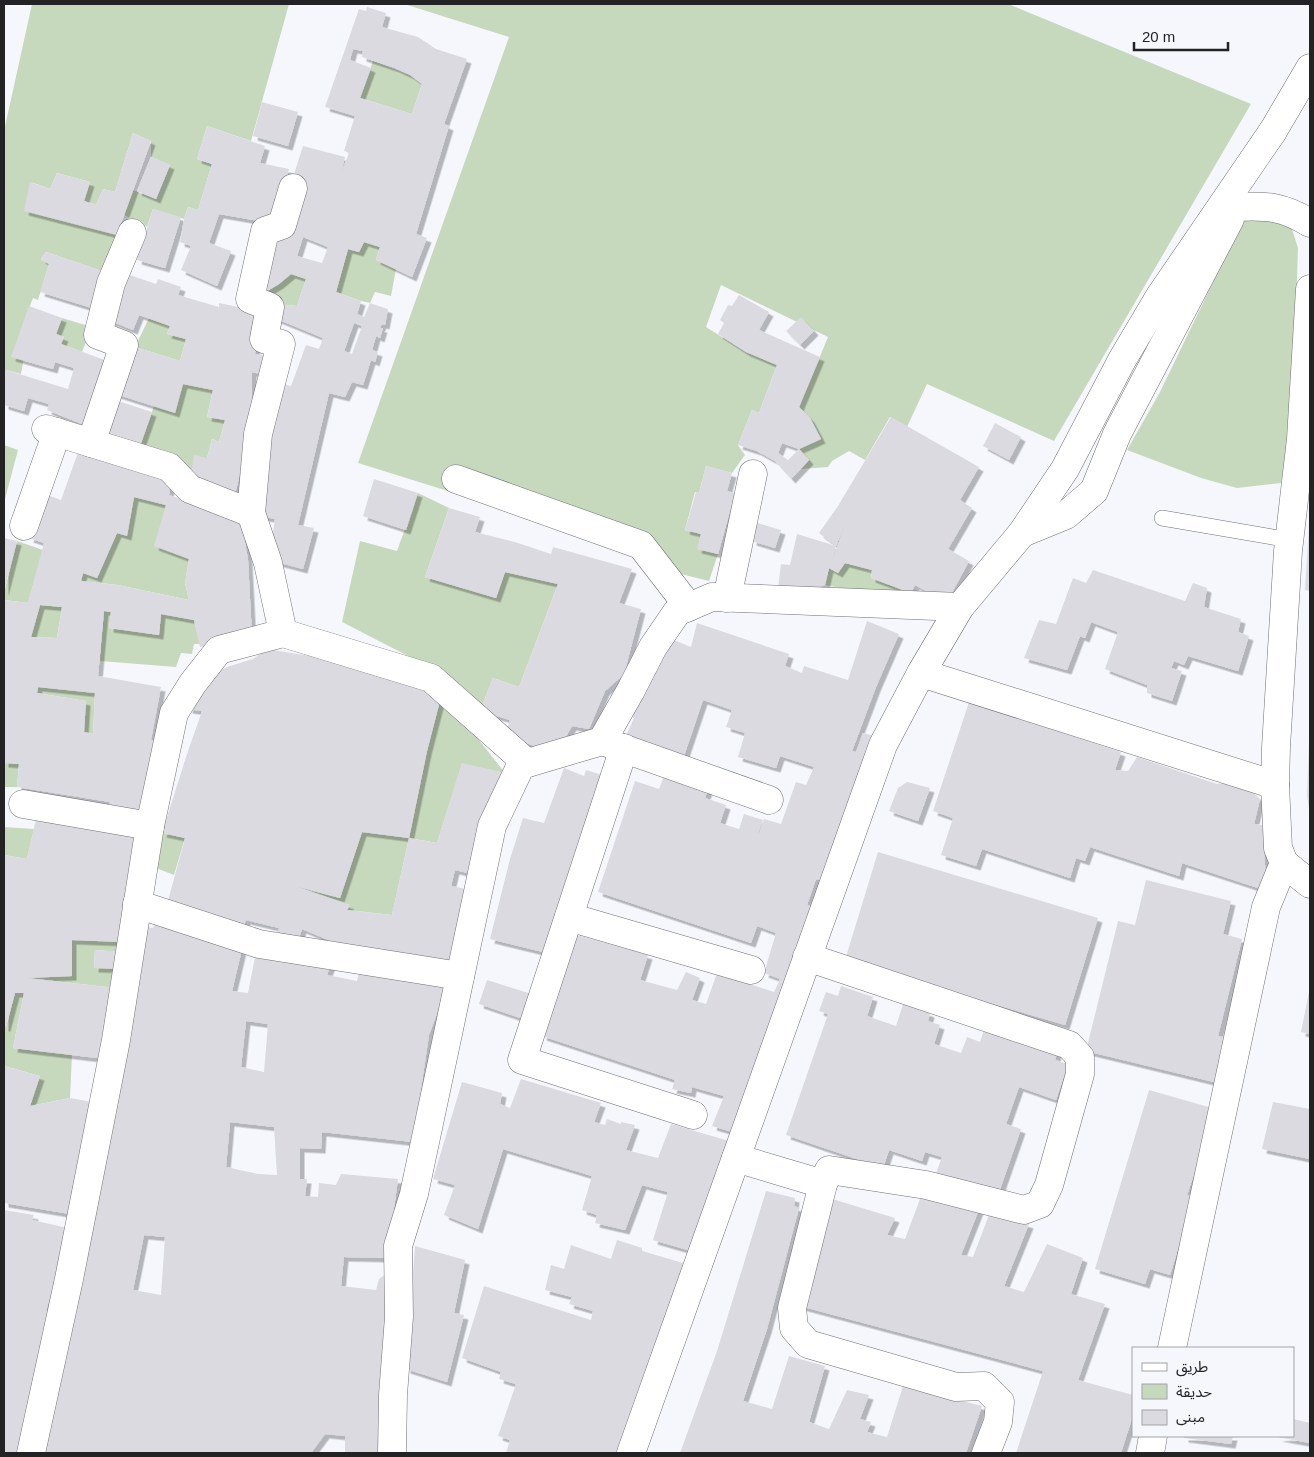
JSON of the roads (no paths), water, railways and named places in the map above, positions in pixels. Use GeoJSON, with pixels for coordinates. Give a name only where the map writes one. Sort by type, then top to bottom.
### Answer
{"type":"FeatureCollection","features":[{"type":"Feature","properties":{"kind":"street"},"geometry":{"type":"LineString","coordinates":[[631,1453],[883,745],[921,673],[960,607],[1022,533],[1065,468],[1122,360],[1160,296],[1273,131],[1310,68]]}},
{"type":"Feature","properties":{"kind":"street"},"geometry":{"type":"LineString","coordinates":[[1022,533],[1066,515],[1094,491],[1117,434],[1236,208],[1265,159],[1273,131]]}},
{"type":"Feature","properties":{"kind":"street"},"geometry":{"type":"LineString","coordinates":[[283,633],[268,563],[251,513],[258,434],[281,344],[264,339],[270,307],[250,299],[265,231],[282,225],[293,188]]}},
{"type":"Feature","properties":{"kind":"street"},"geometry":{"type":"LineString","coordinates":[[1236,208],[1258,205],[1279,208],[1296,214],[1310,223]]}},
{"type":"Feature","properties":{"kind":"street"},"geometry":{"type":"LineString","coordinates":[[91,443],[124,345],[98,335],[111,282],[132,233]]}},
{"type":"Feature","properties":{"kind":"street"},"geometry":{"type":"LineString","coordinates":[[1310,289],[1306,439],[1290,540],[1275,785],[1278,848],[1284,862],[1310,884]]}},
{"type":"Feature","properties":{"kind":"street"},"geometry":{"type":"LineString","coordinates":[[24,526],[52,430],[169,467],[190,489],[251,513]]}},
{"type":"Feature","properties":{"kind":"street"},"geometry":{"type":"LineString","coordinates":[[727,598],[752,474]]}},
{"type":"Feature","properties":{"kind":"street"},"geometry":{"type":"LineString","coordinates":[[456,480],[641,545],[689,607]]}},
{"type":"Feature","properties":{"kind":"street"},"geometry":{"type":"LineString","coordinates":[[693,1115],[522,1060],[569,917],[613,744],[653,647],[678,612],[712,598],[960,607]]}},
{"type":"Feature","properties":{"kind":"street"},"geometry":{"type":"LineString","coordinates":[[31,1453],[69,1278],[116,1040],[150,826],[174,714],[193,682],[219,650],[283,633],[431,678],[527,763]]}},
{"type":"Feature","properties":{"kind":"street"},"geometry":{"type":"LineString","coordinates":[[921,673],[1275,785]]}},
{"type":"Feature","properties":{"kind":"street"},"geometry":{"type":"LineString","coordinates":[[392,1453],[399,1317],[398,1246],[414,1194],[492,826],[521,765],[613,744],[769,800]]}},
{"type":"Feature","properties":{"kind":"street"},"geometry":{"type":"LineString","coordinates":[[23,804],[150,826]]}},
{"type":"Feature","properties":{"kind":"street"},"geometry":{"type":"LineString","coordinates":[[1172,1347],[1264,916],[1284,862]]}},
{"type":"Feature","properties":{"kind":"street"},"geometry":{"type":"LineString","coordinates":[[138,904],[259,944],[460,976]]}},
{"type":"Feature","properties":{"kind":"street"},"geometry":{"type":"LineString","coordinates":[[569,917],[751,970]]}},
{"type":"Feature","properties":{"kind":"street"},"geometry":{"type":"LineString","coordinates":[[807,957],[1069,1045],[1080,1057],[1080,1074],[1048,1185],[1040,1204],[1024,1210],[926,1185],[829,1170],[823,1184],[792,1308],[794,1328],[808,1344],[956,1387],[984,1386],[1000,1402],[998,1422],[986,1453]]}},
{"type":"Feature","properties":{"kind":"street"},"geometry":{"type":"LineString","coordinates":[[736,1158],[823,1184]]}},
{"type":"Feature","properties":{"kind":"street"},"geometry":{"type":"LineString","coordinates":[[1150,1453],[1153,1437]]}},
{"type":"Feature","properties":{"kind":"lane"},"geometry":{"type":"LineString","coordinates":[[1162,518],[1290,540]]}}]}
